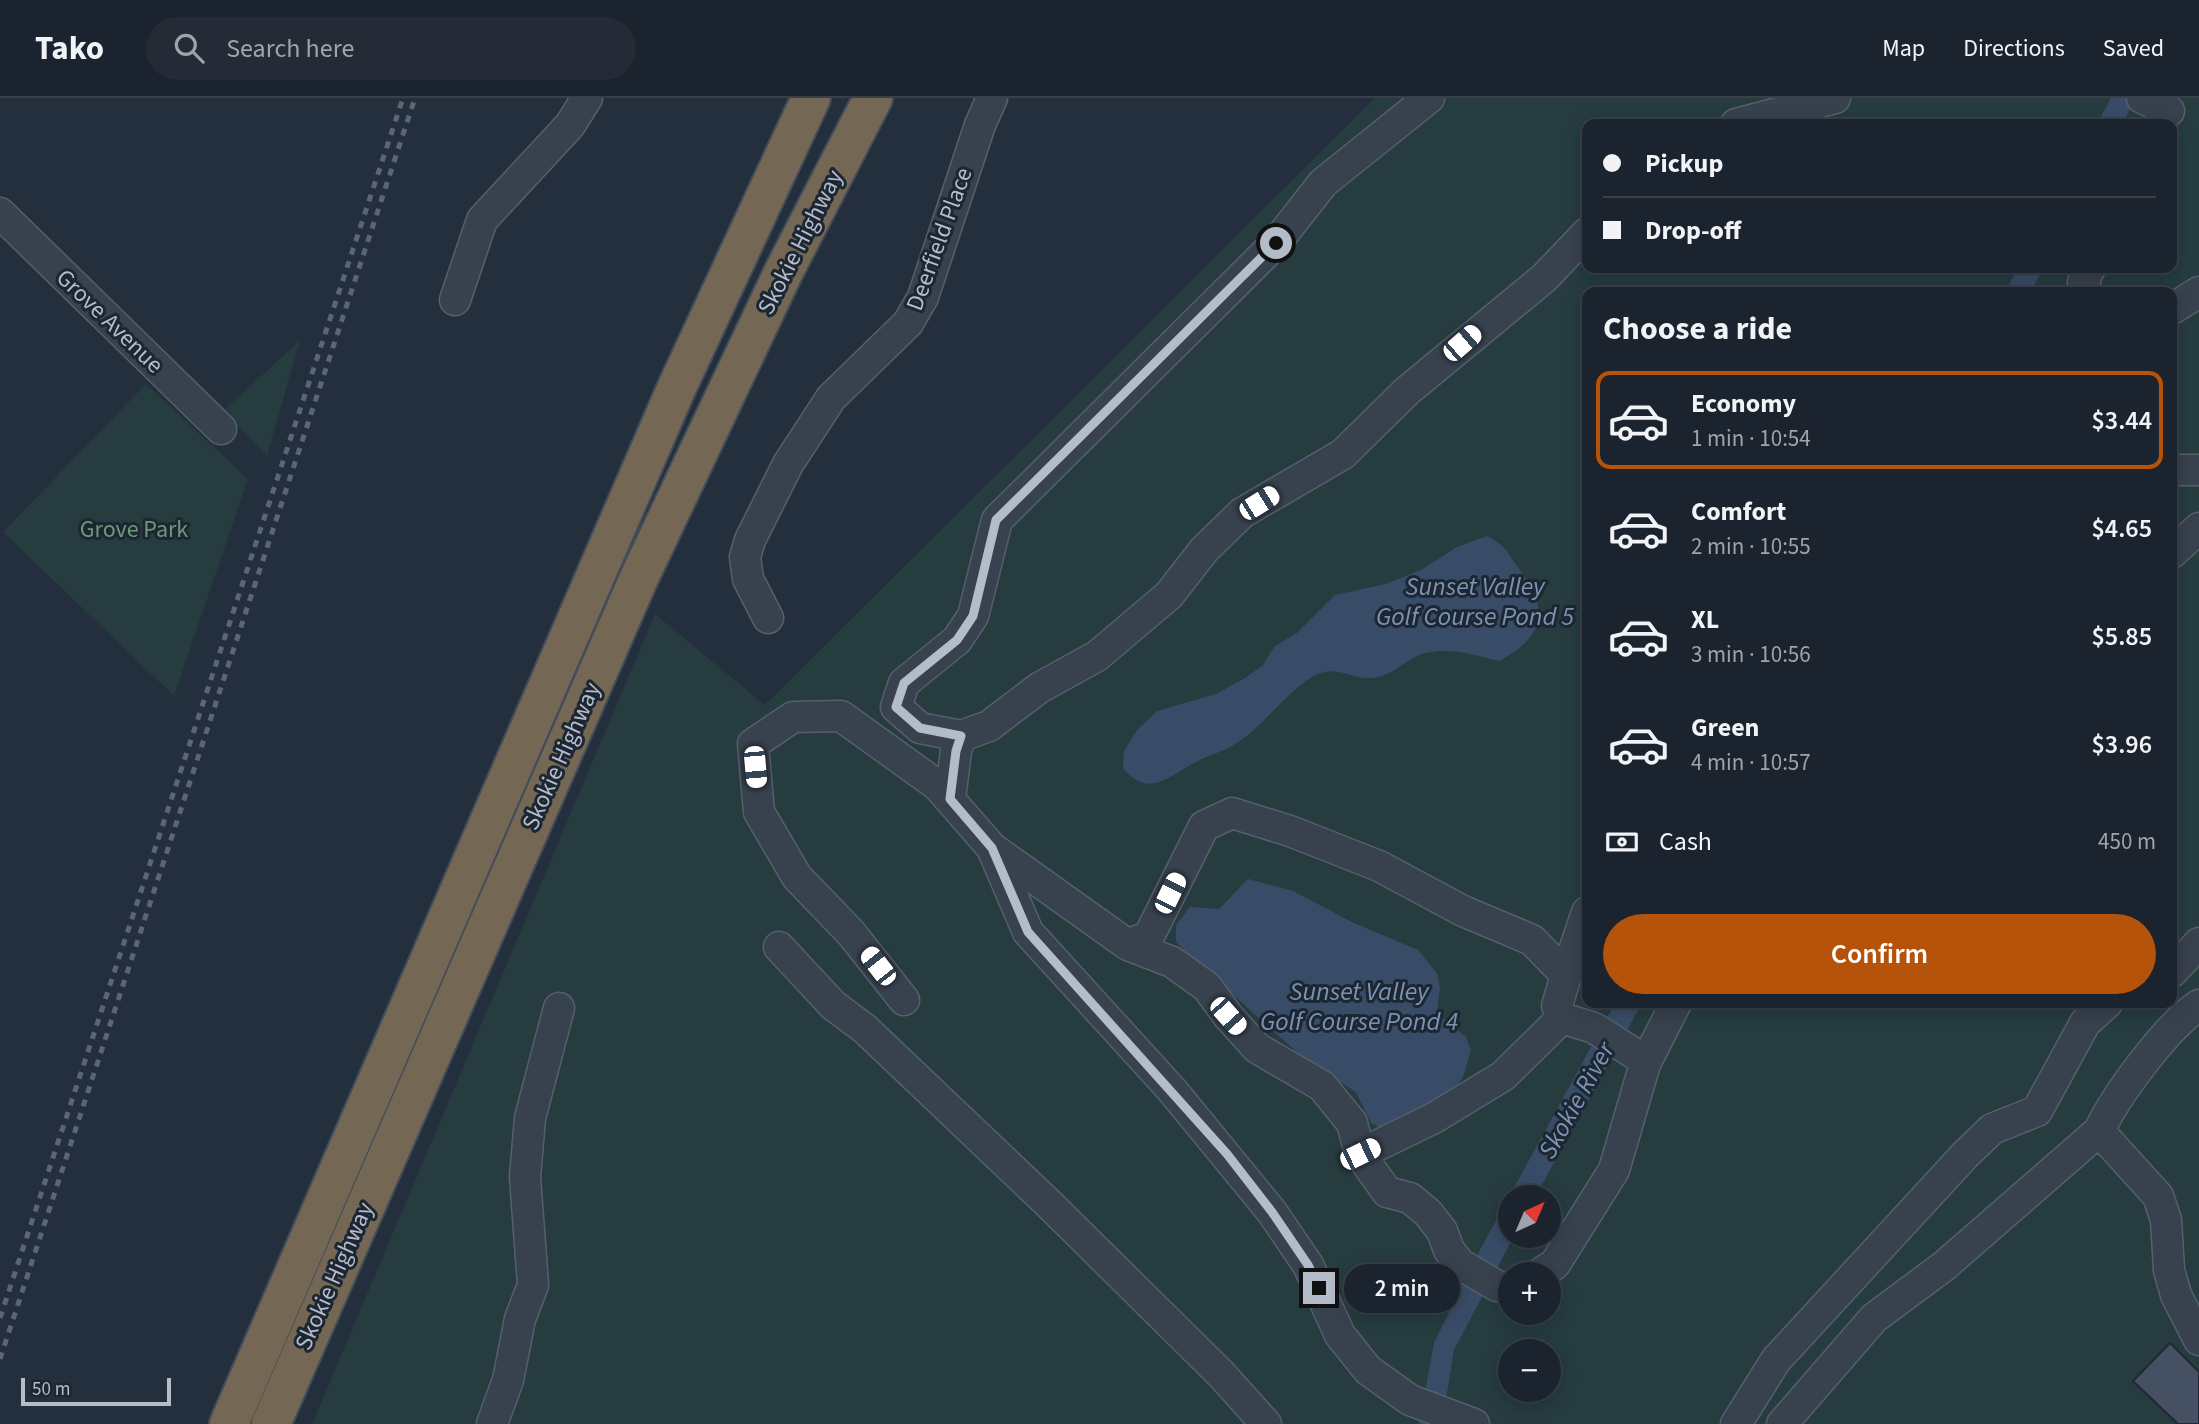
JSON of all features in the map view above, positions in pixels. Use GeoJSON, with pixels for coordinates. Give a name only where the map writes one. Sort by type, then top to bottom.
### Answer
{"type":"FeatureCollection","features":[{"type":"Feature","properties":{"kind":"highway","name":"Skokie Highway"},"geometry":{"type":"LineString","coordinates":[[229,1424],[677,387],[811,98]]}},
{"type":"Feature","properties":{"kind":"highway","name":"Skokie Highway"},"geometry":{"type":"LineString","coordinates":[[271,1424],[638,580],[766,307],[873,98]]}},
{"type":"Feature","properties":{"kind":"street"},"geometry":{"type":"LineString","coordinates":[[456,300],[482,220],[570,125],[587,98]]}},
{"type":"Feature","properties":{"kind":"street","name":"Deerfield Place"},"geometry":{"type":"LineString","coordinates":[[768,618],[748,579],[745,558],[750,540],[788,464],[831,398],[908,323],[923,297],[980,125],[992,98]]}},
{"type":"Feature","properties":{"kind":"street"},"geometry":{"type":"LineString","coordinates":[[1429,98],[1323,183],[1276,243],[996,520],[973,616],[957,640],[904,683],[896,707],[920,728],[961,736],[989,726],[1039,688],[1097,656],[1168,595],[1204,550],[1242,513],[1343,454],[1407,391],[1544,278],[1582,238]]}},
{"type":"Feature","properties":{"kind":"street"},"geometry":{"type":"LineString","coordinates":[[1755,119],[1835,98]]}},
{"type":"Feature","properties":{"kind":"street","name":"Grove Avenue"},"geometry":{"type":"LineString","coordinates":[[0,213],[221,429]]}},
{"type":"Feature","properties":{"kind":"street"},"geometry":{"type":"LineString","coordinates":[[2177,306],[2199,292]]}},
{"type":"Feature","properties":{"kind":"street"},"geometry":{"type":"LineString","coordinates":[[2177,470],[2199,470]]}},
{"type":"Feature","properties":{"kind":"street"},"geometry":{"type":"LineString","coordinates":[[2177,548],[2199,528]]}},
{"type":"Feature","properties":{"kind":"street"},"geometry":{"type":"LineString","coordinates":[[904,1000],[851,933],[797,877],[759,812],[753,744],[793,717],[841,716],[937,785],[992,848],[1128,945],[1172,962],[1207,987],[1228,1016],[1257,1048],[1322,1086],[1352,1123],[1360,1154],[1387,1192],[1410,1198],[1428,1213],[1442,1231],[1449,1250],[1460,1264],[1498,1284]]}},
{"type":"Feature","properties":{"kind":"street"},"geometry":{"type":"LineString","coordinates":[[950,799],[956,751],[961,736]]}},
{"type":"Feature","properties":{"kind":"street"},"geometry":{"type":"LineString","coordinates":[[1128,945],[1149,936],[1205,826],[1232,813],[1290,831],[1379,866],[1463,911],[1532,940],[1566,975]]}},
{"type":"Feature","properties":{"kind":"street"},"geometry":{"type":"LineString","coordinates":[[992,848],[1028,932],[1227,1154],[1308,1265],[1340,1335],[1368,1370],[1410,1401],[1465,1419]]}},
{"type":"Feature","properties":{"kind":"street"},"geometry":{"type":"LineString","coordinates":[[1562,1018],[1557,1006],[1582,927]]}},
{"type":"Feature","properties":{"kind":"street"},"geometry":{"type":"LineString","coordinates":[[2177,967],[2199,943]]}},
{"type":"Feature","properties":{"kind":"street"},"geometry":{"type":"LineString","coordinates":[[779,947],[833,1005],[865,1029],[1049,1204],[1221,1374],[1266,1424]]}},
{"type":"Feature","properties":{"kind":"street"},"geometry":{"type":"LineString","coordinates":[[1782,1424],[1874,1318],[1944,1266],[2099,1131],[2110,1106],[2148,1057],[2199,1005]]}},
{"type":"Feature","properties":{"kind":"street"},"geometry":{"type":"LineString","coordinates":[[492,1424],[508,1380],[520,1320],[533,1285],[525,1177],[530,1118],[559,1008]]}},
{"type":"Feature","properties":{"kind":"street"},"geometry":{"type":"LineString","coordinates":[[1556,1262],[1614,1170],[1638,1055],[1672,1008]]}},
{"type":"Feature","properties":{"kind":"street"},"geometry":{"type":"LineString","coordinates":[[1736,1424],[1776,1360],[1965,1155],[1992,1129],[2038,1111],[2085,1023],[2102,1008]]}},
{"type":"Feature","properties":{"kind":"street"},"geometry":{"type":"LineString","coordinates":[[1360,1154],[1434,1118],[1503,1076],[1562,1018]]}},
{"type":"Feature","properties":{"kind":"street"},"geometry":{"type":"LineString","coordinates":[[1562,1018],[1594,1028],[1638,1055]]}},
{"type":"Feature","properties":{"kind":"street"},"geometry":{"type":"LineString","coordinates":[[2099,1131],[2158,1196],[2166,1220],[2169,1270],[2182,1308],[2199,1340]]}},
{"type":"Feature","properties":{"kind":"green space"},"geometry":{"type":"Polygon","coordinates":[[[1375,98],[2199,98],[2199,1424],[312,1424],[655,614],[765,705],[1375,98]]]}},
{"type":"Feature","properties":{"kind":"green space"},"geometry":{"type":"Polygon","coordinates":[[[300,340],[267,456],[223,411],[300,340]]]}},
{"type":"Feature","properties":{"kind":"green space","name":"Grove Park"},"geometry":{"type":"Polygon","coordinates":[[[146,384],[248,479],[174,696],[3,532],[146,384]]]}},
{"type":"Feature","properties":{"kind":"water"},"geometry":{"type":"Polygon","coordinates":[[[2111,98],[2136,98],[2125,119],[2100,119],[2111,98]]]}},
{"type":"Feature","properties":{"kind":"water"},"geometry":{"type":"Polygon","coordinates":[[[2015,273],[2041,273],[2033,287],[2008,287],[2015,273]]]}},
{"type":"Feature","properties":{"kind":"water","name":"Sunset Valley Golf Course Pond 5"},"geometry":{"type":"Polygon","coordinates":[[[1487,536],[1506,551],[1530,584],[1539,610],[1533,633],[1514,652],[1499,661],[1463,652],[1435,651],[1418,656],[1391,672],[1376,677],[1362,678],[1327,671],[1300,685],[1245,737],[1168,778],[1150,784],[1141,782],[1123,768],[1124,751],[1137,730],[1157,711],[1216,694],[1245,678],[1262,666],[1275,646],[1297,633],[1335,595],[1386,584],[1421,570],[1457,547],[1487,536]]]}},
{"type":"Feature","properties":{"kind":"water","name":"Sunset Valley Golf Course Pond 4"},"geometry":{"type":"Polygon","coordinates":[[[1248,879],[1293,891],[1354,923],[1418,950],[1437,973],[1440,988],[1437,1014],[1466,1037],[1471,1050],[1463,1077],[1453,1091],[1384,1130],[1371,1123],[1356,1092],[1309,1063],[1176,942],[1176,925],[1190,907],[1219,909],[1248,879]]]}},
{"type":"Feature","properties":{"kind":"water","name":"Skokie River"},"geometry":{"type":"Polygon","coordinates":[[[1612,1008],[1639,1008],[1542,1185],[1515,1185],[1612,1008]]]}},
{"type":"Feature","properties":{"kind":"water"},"geometry":{"type":"Polygon","coordinates":[[[1498,1217],[1498,1248],[1508,1248],[1454,1350],[1442,1424],[1419,1424],[1434,1343],[1498,1217]]]}},
{"type":"Feature","properties":{"kind":"building"},"geometry":{"type":"Polygon","coordinates":[[[2170,1343],[2199,1372],[2199,1424],[2178,1424],[2133,1381],[2170,1343]]]}},
{"type":"Feature","properties":{"kind":"railway"},"geometry":{"type":"LineString","coordinates":[[0,1318],[403,98]]}},
{"type":"Feature","properties":{"kind":"railway"},"geometry":{"type":"LineString","coordinates":[[0,1359],[415,98]]}},
{"type":"Feature","properties":{"kind":"route"},"geometry":{"type":"LineString","coordinates":[[1276,243],[1186,336],[1046,468],[996,520],[986,551],[973,616],[957,640],[904,683],[896,707],[920,728],[961,736],[956,751],[950,799],[992,848],[1028,932],[1227,1154],[1272,1212],[1308,1265],[1319,1288]]}}]}
